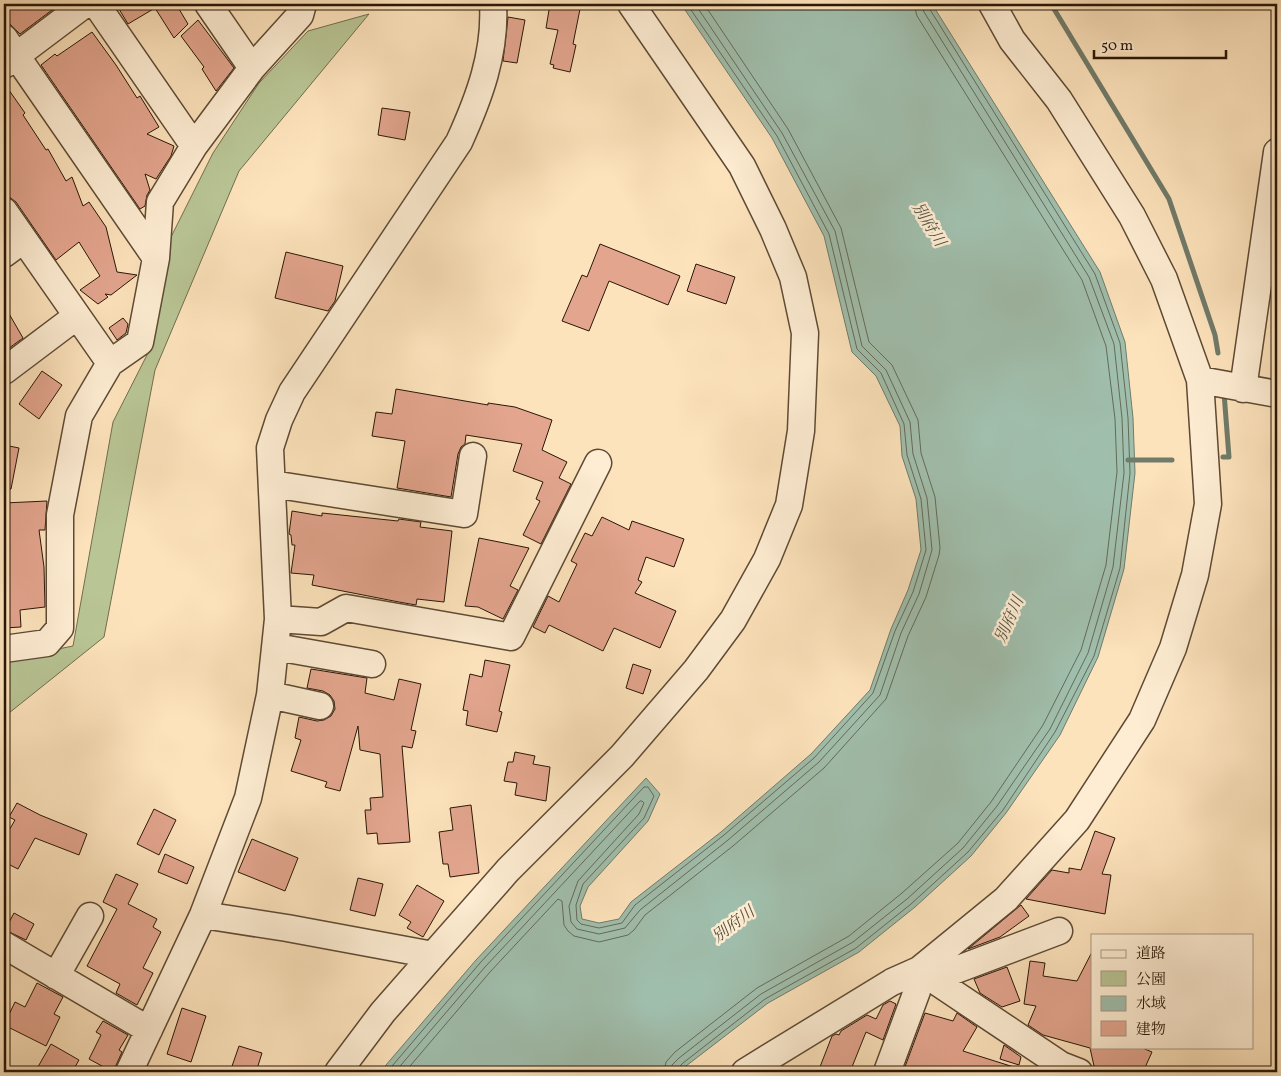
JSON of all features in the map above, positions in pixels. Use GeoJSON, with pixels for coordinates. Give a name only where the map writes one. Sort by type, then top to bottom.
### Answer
{"type":"FeatureCollection","features":[{"type":"Feature","properties":{"kind":"street"},"geometry":{"type":"LineString","coordinates":[[85,4],[8,53],[156,258]]}},
{"type":"Feature","properties":{"kind":"street"},"geometry":{"type":"LineString","coordinates":[[96,4],[194,146]]}},
{"type":"Feature","properties":{"kind":"street"},"geometry":{"type":"LineString","coordinates":[[208,4],[252,68]]}},
{"type":"Feature","properties":{"kind":"street"},"geometry":{"type":"LineString","coordinates":[[4,649],[47,643],[60,628],[60,515],[79,416],[110,363],[140,342],[156,258],[160,202],[194,146],[252,68],[300,15],[303,4]]}},
{"type":"Feature","properties":{"kind":"street"},"geometry":{"type":"LineString","coordinates":[[129,1072],[203,915],[248,798],[270,695],[276,647],[278,619],[270,448],[279,420],[292,392],[459,142],[486,76],[492,42],[493,4]]}},
{"type":"Feature","properties":{"kind":"street"},"geometry":{"type":"LineString","coordinates":[[338,1072],[383,1012],[508,870],[622,756],[696,670],[732,620],[762,568],[789,505],[801,431],[805,333],[793,277],[773,229],[742,166],[631,4]]}},
{"type":"Feature","properties":{"kind":"street"},"geometry":{"type":"LineString","coordinates":[[887,1072],[925,975],[1006,899],[1077,820],[1142,720],[1173,648],[1195,575],[1208,504],[1200,380],[1164,278],[1132,216],[1059,100],[1012,40],[992,4]]}},
{"type":"Feature","properties":{"kind":"street"},"geometry":{"type":"LineString","coordinates":[[1243,389],[1277,152]]}},
{"type":"Feature","properties":{"kind":"street"},"geometry":{"type":"LineString","coordinates":[[4,211],[14,247],[77,316],[110,363]]}},
{"type":"Feature","properties":{"kind":"street"},"geometry":{"type":"LineString","coordinates":[[4,371],[77,316]]}},
{"type":"Feature","properties":{"kind":"street"},"geometry":{"type":"LineString","coordinates":[[1200,380],[1277,394]]}},
{"type":"Feature","properties":{"kind":"street"},"geometry":{"type":"LineString","coordinates":[[272,484],[464,514],[473,456]]}},
{"type":"Feature","properties":{"kind":"street"},"geometry":{"type":"LineString","coordinates":[[278,619],[321,622],[346,608],[511,637],[598,463]]}},
{"type":"Feature","properties":{"kind":"street"},"geometry":{"type":"LineString","coordinates":[[276,647],[372,664]]}},
{"type":"Feature","properties":{"kind":"street"},"geometry":{"type":"LineString","coordinates":[[270,695],[320,706]]}},
{"type":"Feature","properties":{"kind":"street"},"geometry":{"type":"LineString","coordinates":[[203,915],[287,928],[433,955]]}},
{"type":"Feature","properties":{"kind":"street"},"geometry":{"type":"LineString","coordinates":[[56,976],[90,916]]}},
{"type":"Feature","properties":{"kind":"street"},"geometry":{"type":"LineString","coordinates":[[745,1072],[892,982],[925,975],[1059,931]]}},
{"type":"Feature","properties":{"kind":"street"},"geometry":{"type":"LineString","coordinates":[[4,945],[149,1030]]}},
{"type":"Feature","properties":{"kind":"street"},"geometry":{"type":"LineString","coordinates":[[925,975],[1061,1065],[1079,1072]]}},
{"type":"Feature","properties":{"kind":"green space"},"geometry":{"type":"Polygon","coordinates":[[[369,14],[239,171],[155,370],[104,637],[4,717],[4,660],[73,646],[113,422],[149,351],[165,249],[213,153],[259,83],[308,31],[369,14]]]}},
{"type":"Feature","properties":{"kind":"water","name":"別府川"},"geometry":{"type":"Polygon","coordinates":[[[681,4],[932,4],[1100,272],[1125,342],[1133,418],[1135,473],[1124,569],[1098,657],[1060,735],[1006,813],[971,856],[915,907],[859,952],[768,1003],[686,1066],[681,1072],[380,1072],[476,960],[646,778],[660,794],[648,821],[588,887],[580,906],[582,919],[599,923],[619,919],[631,902],[721,832],[811,754],[870,690],[921,550],[916,499],[902,456],[900,426],[876,376],[852,352],[824,236],[772,138],[681,4]]]}},
{"type":"Feature","properties":{"kind":"building"},"geometry":{"type":"Polygon","coordinates":[[[4,4],[60,4],[20,34],[11,25],[4,22],[4,4]]]}},
{"type":"Feature","properties":{"kind":"building"},"geometry":{"type":"Polygon","coordinates":[[[116,4],[176,4],[188,24],[174,38],[155,8],[128,24],[116,4]]]}},
{"type":"Feature","properties":{"kind":"building"},"geometry":{"type":"Polygon","coordinates":[[[550,4],[581,4],[573,44],[576,45],[570,72],[553,68],[554,65],[550,64],[558,30],[546,28],[550,4]]]}},
{"type":"Feature","properties":{"kind":"building"},"geometry":{"type":"Polygon","coordinates":[[[508,17],[525,20],[517,63],[503,61],[508,17]]]}},
{"type":"Feature","properties":{"kind":"building"},"geometry":{"type":"Polygon","coordinates":[[[198,20],[234,68],[216,91],[202,69],[204,67],[181,36],[198,20]]]}},
{"type":"Feature","properties":{"kind":"building"},"geometry":{"type":"Polygon","coordinates":[[[92,32],[137,98],[140,96],[159,127],[147,134],[174,146],[171,156],[156,179],[145,174],[150,190],[145,206],[140,209],[41,65],[55,54],[57,56],[92,32]]]}},
{"type":"Feature","properties":{"kind":"building"},"geometry":{"type":"Polygon","coordinates":[[[4,83],[25,113],[23,115],[46,150],[48,149],[66,181],[72,177],[83,206],[89,202],[106,227],[117,272],[137,275],[111,295],[105,294],[108,297],[98,304],[80,290],[100,276],[79,242],[56,260],[16,202],[4,193],[4,83]]]}},
{"type":"Feature","properties":{"kind":"building"},"geometry":{"type":"Polygon","coordinates":[[[382,108],[410,112],[405,140],[378,135],[382,108]]]}},
{"type":"Feature","properties":{"kind":"building"},"geometry":{"type":"Polygon","coordinates":[[[600,244],[680,276],[668,305],[609,281],[589,331],[562,321],[582,275],[587,277],[600,244]]]}},
{"type":"Feature","properties":{"kind":"building"},"geometry":{"type":"Polygon","coordinates":[[[286,252],[343,266],[335,301],[328,311],[275,298],[286,252]]]}},
{"type":"Feature","properties":{"kind":"building"},"geometry":{"type":"Polygon","coordinates":[[[696,264],[735,277],[726,304],[687,291],[696,264]]]}},
{"type":"Feature","properties":{"kind":"building"},"geometry":{"type":"Polygon","coordinates":[[[4,305],[23,338],[5,351],[4,349],[4,305]]]}},
{"type":"Feature","properties":{"kind":"building"},"geometry":{"type":"Polygon","coordinates":[[[123,318],[128,324],[126,333],[117,340],[109,328],[123,318]]]}},
{"type":"Feature","properties":{"kind":"building"},"geometry":{"type":"Polygon","coordinates":[[[42,371],[62,385],[39,419],[19,404],[42,371]]]}},
{"type":"Feature","properties":{"kind":"building"},"geometry":{"type":"Polygon","coordinates":[[[396,389],[488,405],[488,403],[515,407],[552,420],[542,450],[567,462],[559,478],[571,484],[541,544],[523,535],[540,501],[536,499],[543,482],[513,471],[522,444],[466,435],[465,444],[461,447],[458,454],[451,497],[397,488],[405,441],[372,436],[376,412],[392,414],[396,389]]]}},
{"type":"Feature","properties":{"kind":"building"},"geometry":{"type":"Polygon","coordinates":[[[4,445],[19,448],[11,489],[4,489],[4,445]]]}},
{"type":"Feature","properties":{"kind":"building"},"geometry":{"type":"Polygon","coordinates":[[[47,501],[45,530],[39,530],[44,567],[45,607],[20,610],[21,627],[4,628],[4,503],[47,501]]]}},
{"type":"Feature","properties":{"kind":"building"},"geometry":{"type":"Polygon","coordinates":[[[292,511],[322,516],[322,513],[398,521],[399,519],[421,522],[420,527],[452,531],[444,602],[417,599],[416,605],[399,602],[312,585],[314,575],[291,573],[295,545],[292,545],[291,535],[289,534],[292,511]]]}},
{"type":"Feature","properties":{"kind":"building"},"geometry":{"type":"Polygon","coordinates":[[[602,517],[629,530],[632,521],[684,539],[674,567],[646,557],[638,580],[642,582],[635,593],[676,611],[660,648],[614,628],[603,651],[549,625],[545,633],[533,627],[548,596],[559,602],[577,564],[571,561],[585,533],[592,536],[602,517]]]}},
{"type":"Feature","properties":{"kind":"building"},"geometry":{"type":"Polygon","coordinates":[[[479,538],[529,548],[510,586],[518,590],[503,619],[478,607],[465,606],[479,538]]]}},
{"type":"Feature","properties":{"kind":"building"},"geometry":{"type":"Polygon","coordinates":[[[485,660],[510,665],[499,711],[502,712],[497,732],[466,725],[468,711],[463,710],[470,674],[482,677],[485,660]]]}},
{"type":"Feature","properties":{"kind":"building"},"geometry":{"type":"Polygon","coordinates":[[[633,664],[651,670],[643,694],[626,688],[633,664]]]}},
{"type":"Feature","properties":{"kind":"building"},"geometry":{"type":"Polygon","coordinates":[[[311,669],[367,678],[365,693],[394,700],[399,679],[421,684],[411,730],[416,731],[412,748],[402,746],[410,842],[378,844],[377,833],[367,834],[365,810],[371,810],[370,798],[383,797],[380,754],[360,750],[358,726],[340,791],[325,787],[327,782],[291,771],[301,740],[295,738],[299,717],[317,721],[324,720],[331,716],[335,709],[334,701],[330,695],[323,691],[307,688],[311,669]]]}},
{"type":"Feature","properties":{"kind":"building"},"geometry":{"type":"Polygon","coordinates":[[[515,752],[535,756],[533,764],[550,767],[546,801],[515,795],[517,783],[504,781],[508,762],[513,762],[515,752]]]}},
{"type":"Feature","properties":{"kind":"building"},"geometry":{"type":"Polygon","coordinates":[[[17,803],[40,815],[87,834],[79,855],[35,838],[18,869],[4,862],[9,852],[4,849],[4,839],[15,820],[9,817],[17,803]]]}},
{"type":"Feature","properties":{"kind":"building"},"geometry":{"type":"Polygon","coordinates":[[[471,805],[479,873],[450,877],[448,864],[443,864],[439,832],[453,830],[450,808],[471,805]]]}},
{"type":"Feature","properties":{"kind":"building"},"geometry":{"type":"Polygon","coordinates":[[[154,809],[176,820],[159,855],[137,844],[154,809]]]}},
{"type":"Feature","properties":{"kind":"building"},"geometry":{"type":"Polygon","coordinates":[[[1095,831],[1115,838],[1102,874],[1111,875],[1105,914],[1026,899],[1052,870],[1069,873],[1069,868],[1081,870],[1095,831]]]}},
{"type":"Feature","properties":{"kind":"building"},"geometry":{"type":"Polygon","coordinates":[[[252,839],[298,858],[285,891],[238,872],[252,839]]]}},
{"type":"Feature","properties":{"kind":"building"},"geometry":{"type":"Polygon","coordinates":[[[165,854],[194,867],[187,884],[158,872],[165,854]]]}},
{"type":"Feature","properties":{"kind":"building"},"geometry":{"type":"Polygon","coordinates":[[[116,874],[138,884],[128,904],[157,919],[153,927],[161,932],[143,968],[153,973],[137,1005],[116,993],[120,984],[87,966],[117,909],[103,902],[116,874]]]}},
{"type":"Feature","properties":{"kind":"building"},"geometry":{"type":"Polygon","coordinates":[[[358,878],[383,884],[375,916],[350,910],[358,878]]]}},
{"type":"Feature","properties":{"kind":"building"},"geometry":{"type":"Polygon","coordinates":[[[417,885],[444,901],[423,937],[407,928],[411,922],[399,915],[417,885]]]}},
{"type":"Feature","properties":{"kind":"building"},"geometry":{"type":"Polygon","coordinates":[[[1021,905],[1029,916],[1000,937],[968,949],[1021,905]]]}},
{"type":"Feature","properties":{"kind":"building"},"geometry":{"type":"Polygon","coordinates":[[[14,913],[34,924],[26,940],[5,930],[14,913]]]}},
{"type":"Feature","properties":{"kind":"building"},"geometry":{"type":"Polygon","coordinates":[[[1091,954],[1091,1048],[1142,1048],[1152,1052],[1143,1072],[1111,1072],[1094,1066],[1090,1048],[1043,1035],[1028,1025],[1036,1006],[1024,1004],[1030,961],[1045,963],[1043,976],[1077,981],[1091,954]]]}},
{"type":"Feature","properties":{"kind":"building"},"geometry":{"type":"Polygon","coordinates":[[[1007,967],[1020,1001],[1002,1007],[980,993],[974,979],[1007,967]]]}},
{"type":"Feature","properties":{"kind":"building"},"geometry":{"type":"Polygon","coordinates":[[[37,983],[63,997],[54,1014],[60,1017],[46,1046],[4,1025],[15,1002],[25,1007],[37,983]]]}},
{"type":"Feature","properties":{"kind":"building"},"geometry":{"type":"Polygon","coordinates":[[[890,1001],[896,1004],[883,1040],[866,1032],[850,1072],[818,1072],[832,1036],[839,1035],[841,1031],[867,1015],[876,1019],[883,1005],[890,1001]]]}},
{"type":"Feature","properties":{"kind":"building"},"geometry":{"type":"Polygon","coordinates":[[[182,1008],[206,1016],[191,1062],[167,1054],[182,1008]]]}},
{"type":"Feature","properties":{"kind":"building"},"geometry":{"type":"Polygon","coordinates":[[[925,1013],[953,1021],[957,1013],[977,1027],[963,1051],[1020,1069],[1019,1072],[903,1072],[925,1013]]]}},
{"type":"Feature","properties":{"kind":"building"},"geometry":{"type":"Polygon","coordinates":[[[103,1021],[128,1035],[119,1050],[122,1052],[113,1072],[89,1059],[101,1035],[96,1032],[103,1021]]]}},
{"type":"Feature","properties":{"kind":"building"},"geometry":{"type":"Polygon","coordinates":[[[51,1044],[79,1060],[72,1072],[35,1072],[51,1044]]]}},
{"type":"Feature","properties":{"kind":"building"},"geometry":{"type":"Polygon","coordinates":[[[1004,1045],[1021,1057],[1019,1065],[1000,1059],[1004,1045]]]}},
{"type":"Feature","properties":{"kind":"building"},"geometry":{"type":"Polygon","coordinates":[[[239,1046],[262,1053],[256,1072],[230,1072],[239,1046]]]}},
{"type":"Feature","properties":{"kind":"waterway"},"geometry":{"type":"LineString","coordinates":[[1051,4],[1169,199],[1215,335],[1218,353]]}},
{"type":"Feature","properties":{"kind":"waterway"},"geometry":{"type":"LineString","coordinates":[[1223,457],[1229,457],[1224,393]]}},
{"type":"Feature","properties":{"kind":"waterway"},"geometry":{"type":"LineString","coordinates":[[1128,460],[1172,460]]}}]}
